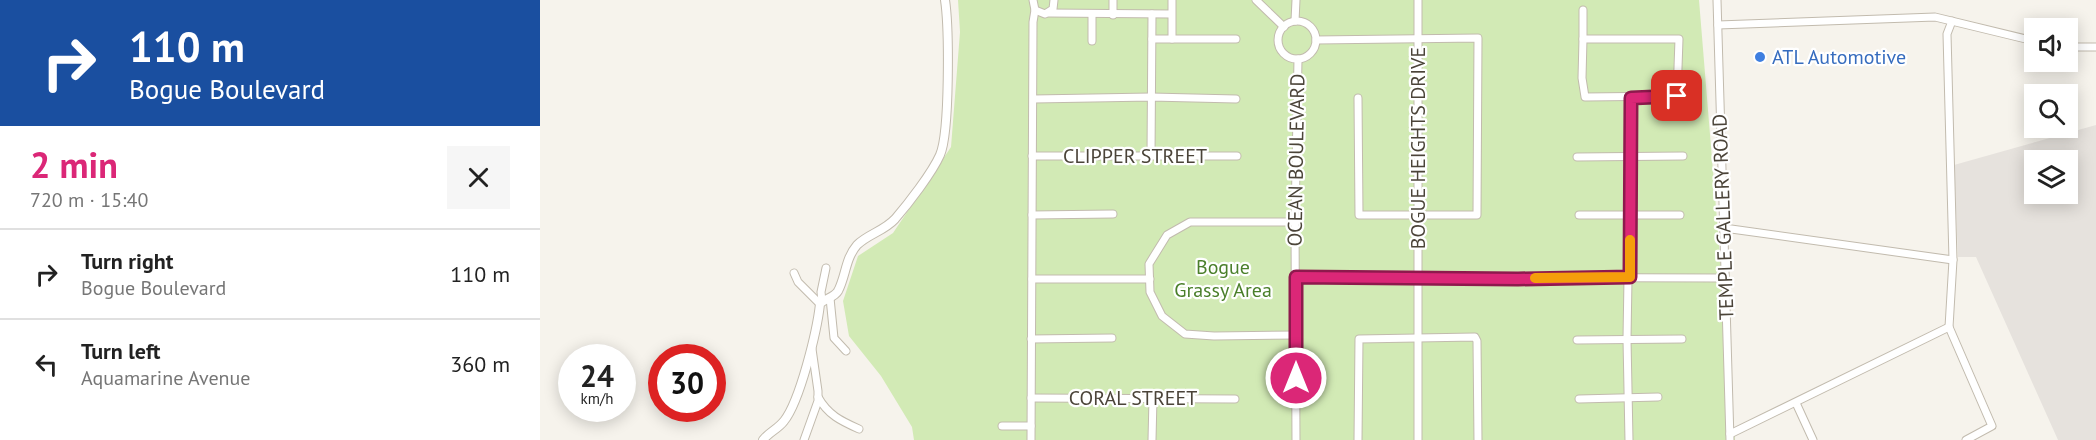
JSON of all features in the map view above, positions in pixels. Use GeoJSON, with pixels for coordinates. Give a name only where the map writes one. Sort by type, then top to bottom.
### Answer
{"type":"FeatureCollection","features":[{"type":"Feature","properties":{"kind":"street"},"geometry":{"type":"LineString","coordinates":[[763,440],[768,433],[784,421],[790,411],[805,370],[824,301],[835,295],[840,287],[846,261],[852,251],[859,243],[894,220],[941,153],[945,121],[948,20],[945,0]]}},
{"type":"Feature","properties":{"kind":"street"},"geometry":{"type":"LineString","coordinates":[[1031,440],[1033,22],[1035,10],[1033,0]]}},
{"type":"Feature","properties":{"kind":"street"},"geometry":{"type":"LineString","coordinates":[[1113,0],[1113,15]]}},
{"type":"Feature","properties":{"kind":"street"},"geometry":{"type":"LineString","coordinates":[[1172,0],[1172,39]]}},
{"type":"Feature","properties":{"kind":"street"},"geometry":{"type":"LineString","coordinates":[[1257,0],[1284,27]]}},
{"type":"Feature","properties":{"kind":"street"},"geometry":{"type":"LineString","coordinates":[[1295,21],[1296,0]]}},
{"type":"Feature","properties":{"kind":"street","name":"BOGUE HEIGHTS DRIVE"},"geometry":{"type":"LineString","coordinates":[[1418,0],[1418,440]]}},
{"type":"Feature","properties":{"kind":"street","name":"TEMPLE GALLERY ROAD"},"geometry":{"type":"LineString","coordinates":[[1717,0],[1730,437]]}},
{"type":"Feature","properties":{"kind":"street"},"geometry":{"type":"LineString","coordinates":[[1033,22],[1046,14],[1054,2]]}},
{"type":"Feature","properties":{"kind":"street"},"geometry":{"type":"LineString","coordinates":[[1054,2],[1059,14]]}},
{"type":"Feature","properties":{"kind":"street"},"geometry":{"type":"LineString","coordinates":[[1035,10],[1046,14],[1171,14]]}},
{"type":"Feature","properties":{"kind":"street"},"geometry":{"type":"LineString","coordinates":[[1583,10],[1582,78],[1585,97],[1677,96],[1680,39],[1583,39]]}},
{"type":"Feature","properties":{"kind":"street"},"geometry":{"type":"LineString","coordinates":[[1151,155],[1152,14]]}},
{"type":"Feature","properties":{"kind":"street"},"geometry":{"type":"LineString","coordinates":[[1092,15],[1092,41]]}},
{"type":"Feature","properties":{"kind":"street"},"geometry":{"type":"LineString","coordinates":[[1718,26],[1935,17],[2024,39]]}},
{"type":"Feature","properties":{"kind":"street"},"geometry":{"type":"LineString","coordinates":[[1295,21],[1312,28],[1316,40],[1313,51],[1298,59],[1286,55],[1279,45],[1280,32],[1284,27],[1295,21]]}},
{"type":"Feature","properties":{"kind":"street"},"geometry":{"type":"LineString","coordinates":[[1952,21],[1947,34],[1953,260],[1949,327],[1992,426],[1966,440]]}},
{"type":"Feature","properties":{"kind":"street"},"geometry":{"type":"LineString","coordinates":[[1152,39],[1236,39]]}},
{"type":"Feature","properties":{"kind":"street"},"geometry":{"type":"LineString","coordinates":[[1316,40],[1478,39],[1476,216],[1361,217],[1357,213],[1358,98]]}},
{"type":"Feature","properties":{"kind":"street"},"geometry":{"type":"LineString","coordinates":[[2078,47],[2096,46]]}},
{"type":"Feature","properties":{"kind":"street","name":"OCEAN BOULEVARD"},"geometry":{"type":"LineString","coordinates":[[1296,440],[1294,222],[1298,59]]}},
{"type":"Feature","properties":{"kind":"street"},"geometry":{"type":"LineString","coordinates":[[1629,440],[1631,98]]}},
{"type":"Feature","properties":{"kind":"street"},"geometry":{"type":"LineString","coordinates":[[1034,99],[1236,99]]}},
{"type":"Feature","properties":{"kind":"street","name":"CLIPPER STREET"},"geometry":{"type":"LineString","coordinates":[[1032,156],[1237,156]]}},
{"type":"Feature","properties":{"kind":"street"},"geometry":{"type":"LineString","coordinates":[[1577,157],[1683,156]]}},
{"type":"Feature","properties":{"kind":"street"},"geometry":{"type":"LineString","coordinates":[[1032,215],[1113,214]]}},
{"type":"Feature","properties":{"kind":"street"},"geometry":{"type":"LineString","coordinates":[[1579,215],[1680,215]]}},
{"type":"Feature","properties":{"kind":"street"},"geometry":{"type":"LineString","coordinates":[[1294,222],[1190,222],[1167,235],[1149,264],[1150,292],[1162,316],[1185,334],[1296,335]]}},
{"type":"Feature","properties":{"kind":"street"},"geometry":{"type":"LineString","coordinates":[[1724,228],[1953,260]]}},
{"type":"Feature","properties":{"kind":"street"},"geometry":{"type":"LineString","coordinates":[[826,268],[821,292],[834,338],[846,351]]}},
{"type":"Feature","properties":{"kind":"street"},"geometry":{"type":"LineString","coordinates":[[794,273],[798,282],[824,301]]}},
{"type":"Feature","properties":{"kind":"street"},"geometry":{"type":"LineString","coordinates":[[1296,277],[1725,278]]}},
{"type":"Feature","properties":{"kind":"street"},"geometry":{"type":"LineString","coordinates":[[1032,279],[1150,279]]}},
{"type":"Feature","properties":{"kind":"street"},"geometry":{"type":"LineString","coordinates":[[1730,437],[1949,327]]}},
{"type":"Feature","properties":{"kind":"street"},"geometry":{"type":"LineString","coordinates":[[1031,339],[1112,338]]}},
{"type":"Feature","properties":{"kind":"street"},"geometry":{"type":"LineString","coordinates":[[1358,440],[1359,339],[1477,339],[1478,440]]}},
{"type":"Feature","properties":{"kind":"street"},"geometry":{"type":"LineString","coordinates":[[1577,340],[1682,339]]}},
{"type":"Feature","properties":{"kind":"street"},"geometry":{"type":"LineString","coordinates":[[804,440],[818,397],[812,343]]}},
{"type":"Feature","properties":{"kind":"street"},"geometry":{"type":"LineString","coordinates":[[818,397],[830,414],[859,429]]}},
{"type":"Feature","properties":{"kind":"street"},"geometry":{"type":"LineString","coordinates":[[1579,399],[1658,397]]}},
{"type":"Feature","properties":{"kind":"street","name":"CORAL STREET"},"geometry":{"type":"LineString","coordinates":[[1031,398],[1235,399]]}},
{"type":"Feature","properties":{"kind":"street"},"geometry":{"type":"LineString","coordinates":[[1152,440],[1153,398]]}},
{"type":"Feature","properties":{"kind":"street"},"geometry":{"type":"LineString","coordinates":[[1796,403],[1812,440]]}},
{"type":"Feature","properties":{"kind":"street"},"geometry":{"type":"LineString","coordinates":[[1002,426],[1031,426]]}},
{"type":"Feature","properties":{"kind":"shaded area"},"geometry":{"type":"Polygon","coordinates":[[[2096,125],[2096,440],[2058,440],[1976,257],[1958,257],[1954,165],[2050,138],[2078,138],[2078,130],[2096,125]]]}},
{"type":"Feature","properties":{"kind":"green space","name":"Bogue Grassy Area"},"geometry":{"type":"Polygon","coordinates":[[[958,0],[1699,0],[1735,440],[914,440],[912,427],[881,376],[849,336],[843,301],[858,256],[893,233],[951,147],[960,32],[958,0]]]}},
{"type":"Feature","properties":{"kind":"slow traffic"},"geometry":{"type":"LineString","coordinates":[[1535,278],[1630,277],[1630,240]]}},
{"type":"Feature","properties":{"kind":"place","name":"ATL Automotive"},"geometry":{"type":"Point","coordinates":[1760,57]}},
{"type":"Feature","properties":{"kind":"route"},"geometry":{"type":"LineString","coordinates":[[1296,378],[1296,277],[1518,279],[1630,277],[1631,98],[1677,96]]}}]}
